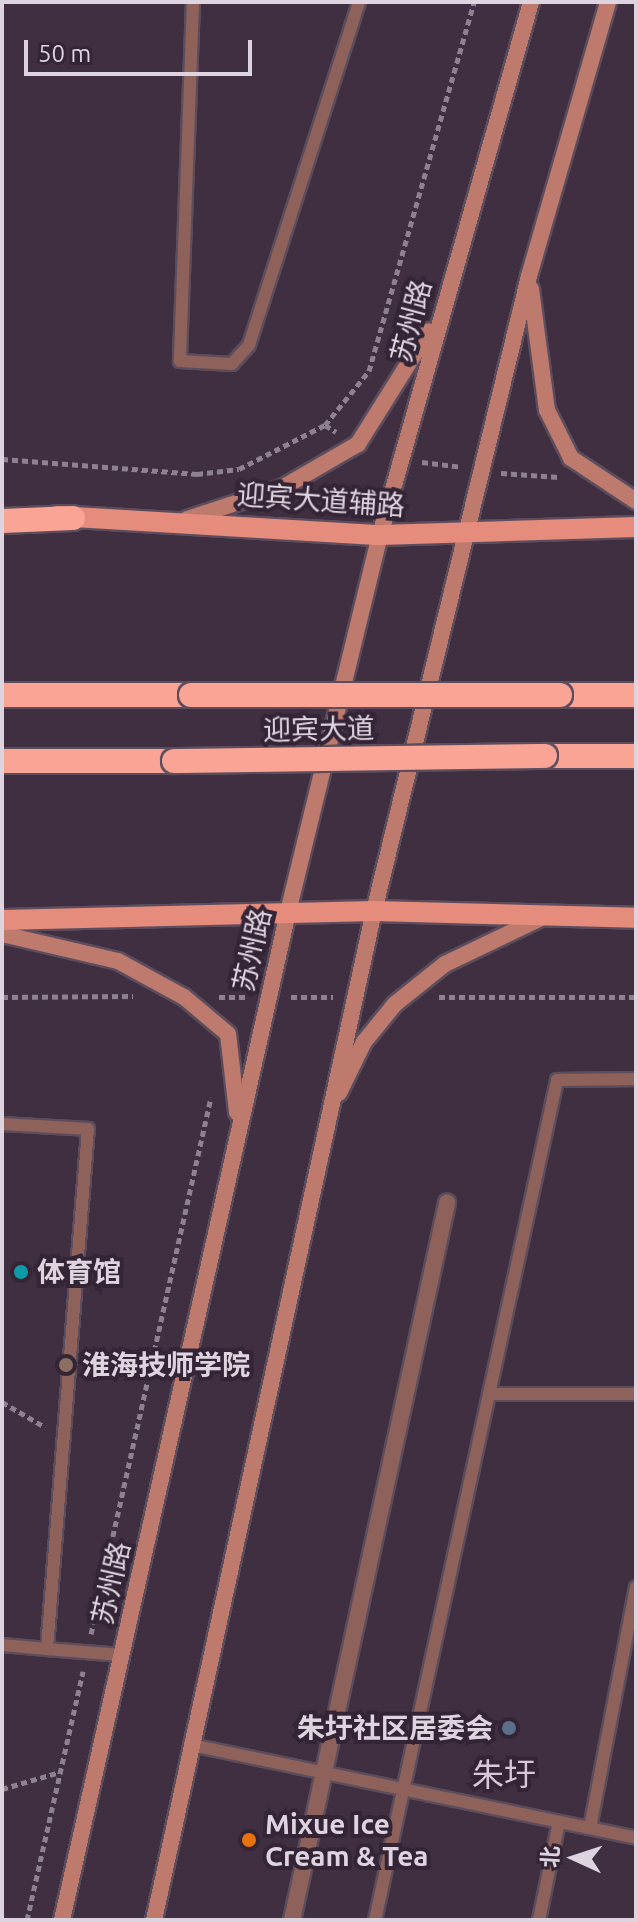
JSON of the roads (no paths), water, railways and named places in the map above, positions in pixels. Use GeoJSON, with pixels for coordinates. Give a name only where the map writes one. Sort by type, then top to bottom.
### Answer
{"type":"FeatureCollection","features":[{"type":"Feature","properties":{"kind":"highway"},"geometry":{"type":"LineString","coordinates":[[2,521],[73,518]]}},
{"type":"Feature","properties":{"kind":"highway","name":"迎宾大道"},"geometry":{"type":"LineString","coordinates":[[2,695],[636,695]]}},
{"type":"Feature","properties":{"kind":"highway","name":"迎宾大道"},"geometry":{"type":"LineString","coordinates":[[2,761],[636,756]]}},
{"type":"Feature","properties":{"kind":"main road","name":"苏州路"},"geometry":{"type":"LineString","coordinates":[[62,1920],[267,997],[380,535],[531,2]]}},
{"type":"Feature","properties":{"kind":"main road"},"geometry":{"type":"LineString","coordinates":[[154,1920],[374,911],[469,535],[529,276],[608,2]]}},
{"type":"Feature","properties":{"kind":"main road"},"geometry":{"type":"LineString","coordinates":[[529,276],[547,410],[571,458],[636,501]]}},
{"type":"Feature","properties":{"kind":"main road"},"geometry":{"type":"LineString","coordinates":[[187,519],[282,488],[358,444],[443,304]]}},
{"type":"Feature","properties":{"kind":"main road","name":"迎宾大道辅路"},"geometry":{"type":"LineString","coordinates":[[2,512],[73,518],[187,519],[380,535],[469,535],[636,527]]}},
{"type":"Feature","properties":{"kind":"main road"},"geometry":{"type":"LineString","coordinates":[[2,920],[374,911],[636,918]]}},
{"type":"Feature","properties":{"kind":"main road"},"geometry":{"type":"LineString","coordinates":[[328,1116],[364,1042],[404,997],[445,964],[545,916]]}},
{"type":"Feature","properties":{"kind":"main road"},"geometry":{"type":"LineString","coordinates":[[2,934],[118,961],[184,997],[228,1034],[239,1126]]}},
{"type":"Feature","properties":{"kind":"street"},"geometry":{"type":"LineString","coordinates":[[292,1920],[447,1203]]}},
{"type":"Feature","properties":{"kind":"lane"},"geometry":{"type":"LineString","coordinates":[[193,2],[180,361],[232,364],[249,345],[359,2]]}},
{"type":"Feature","properties":{"kind":"lane"},"geometry":{"type":"LineString","coordinates":[[375,1920],[557,1080],[636,1079]]}},
{"type":"Feature","properties":{"kind":"lane"},"geometry":{"type":"LineString","coordinates":[[2,1124],[88,1129],[47,1649]]}},
{"type":"Feature","properties":{"kind":"lane"},"geometry":{"type":"LineString","coordinates":[[489,1394],[636,1394]]}},
{"type":"Feature","properties":{"kind":"lane"},"geometry":{"type":"LineString","coordinates":[[590,1828],[636,1587]]}},
{"type":"Feature","properties":{"kind":"lane"},"geometry":{"type":"LineString","coordinates":[[2,1645],[121,1655]]}},
{"type":"Feature","properties":{"kind":"lane"},"geometry":{"type":"LineString","coordinates":[[192,1745],[636,1838]]}},
{"type":"Feature","properties":{"kind":"lane"},"geometry":{"type":"LineString","coordinates":[[539,1920],[559,1822]]}},
{"type":"Feature","properties":{"kind":"place","name":"体育馆"},"geometry":{"type":"Point","coordinates":[21,1272]}},
{"type":"Feature","properties":{"kind":"place","name":"淮海技师学院"},"geometry":{"type":"Point","coordinates":[66,1365]}},
{"type":"Feature","properties":{"kind":"place","name":"朱圩社区居委会"},"geometry":{"type":"Point","coordinates":[509,1728]}},
{"type":"Feature","properties":{"kind":"place","name":"Mixue Ice Cream & Tea"},"geometry":{"type":"Point","coordinates":[249,1840]}},
{"type":"Feature","properties":{"kind":"district","name":"朱圩"},"geometry":{"type":"Point","coordinates":[504,1774]}}]}
